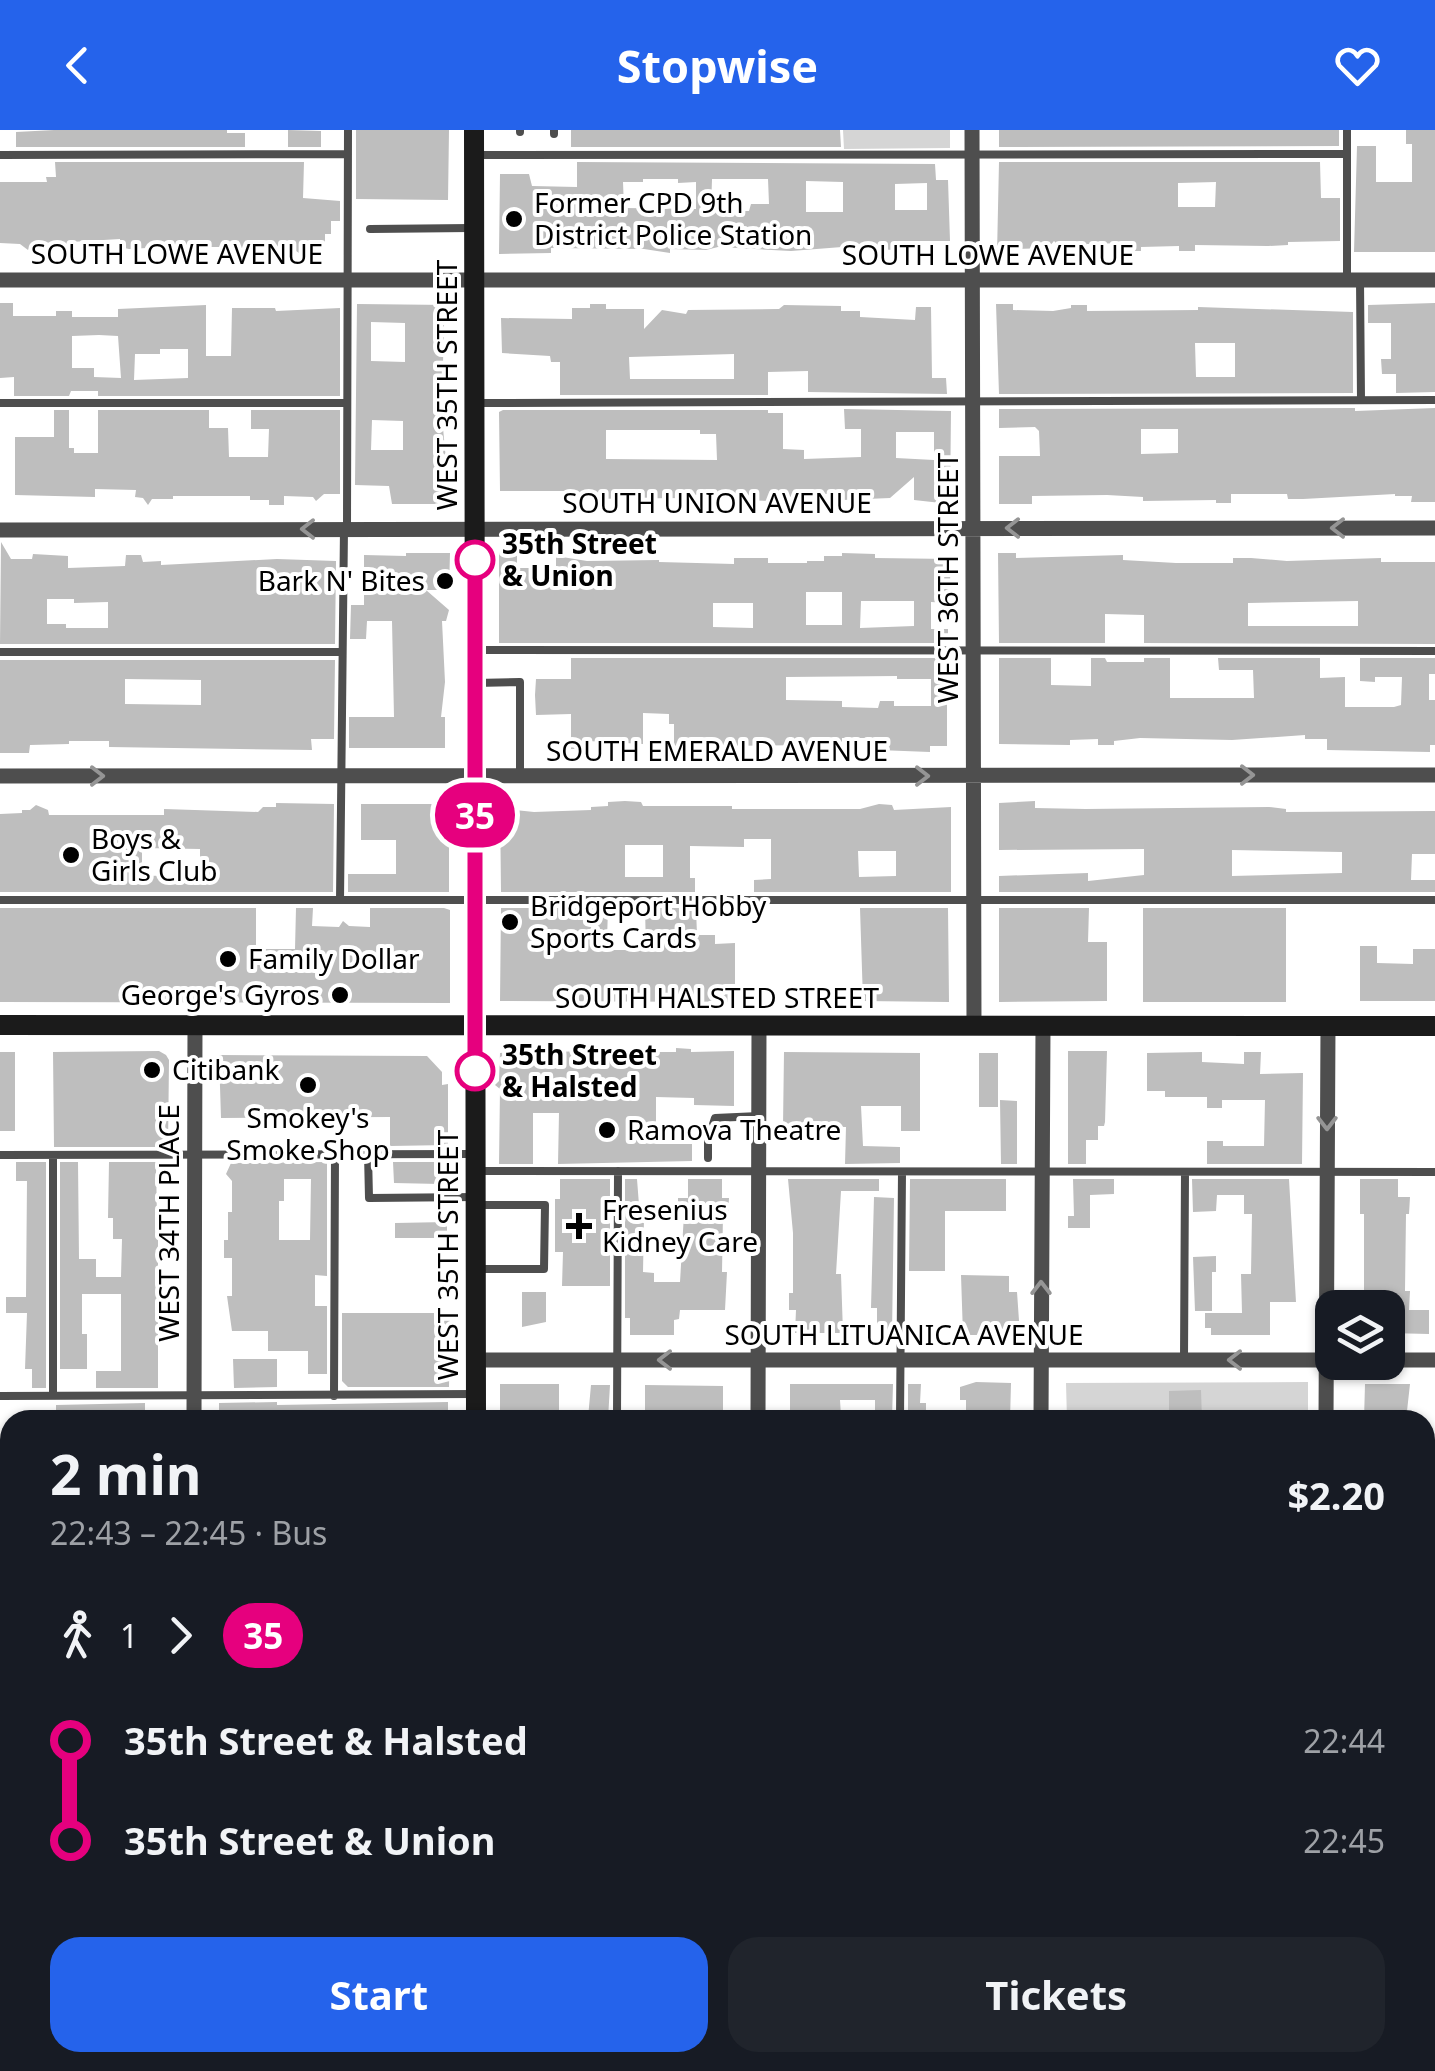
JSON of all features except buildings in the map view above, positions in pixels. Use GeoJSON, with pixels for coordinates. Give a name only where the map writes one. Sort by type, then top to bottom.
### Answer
{"type":"FeatureCollection","features":[{"type":"Feature","properties":{"kind":"main road","name":"WEST 35TH STREET"},"geometry":{"type":"LineString","coordinates":[[474,130],[476,1410]]}},
{"type":"Feature","properties":{"kind":"main road","name":"SOUTH HALSTED STREET"},"geometry":{"type":"LineString","coordinates":[[0,1025],[1435,1026]]}},
{"type":"Feature","properties":{"kind":"street","name":"WEST 36TH STREET"},"geometry":{"type":"LineString","coordinates":[[972,130],[974,1026]]}},
{"type":"Feature","properties":{"kind":"street","name":"SOUTH LOWE AVENUE"},"geometry":{"type":"LineString","coordinates":[[0,280],[1435,280]]}},
{"type":"Feature","properties":{"kind":"street","name":"SOUTH UNION AVENUE"},"geometry":{"type":"LineString","coordinates":[[0,530],[1435,528]]}},
{"type":"Feature","properties":{"kind":"street","name":"SOUTH EMERALD AVENUE"},"geometry":{"type":"LineString","coordinates":[[0,776],[1435,775]]}},
{"type":"Feature","properties":{"kind":"street","name":"WEST 34TH PLACE"},"geometry":{"type":"LineString","coordinates":[[194,1025],[194,1410]]}},
{"type":"Feature","properties":{"kind":"street"},"geometry":{"type":"LineString","coordinates":[[758,1410],[759,1026]]}},
{"type":"Feature","properties":{"kind":"street"},"geometry":{"type":"LineString","coordinates":[[1041,1410],[1043,1026]]}},
{"type":"Feature","properties":{"kind":"street"},"geometry":{"type":"LineString","coordinates":[[1328,1026],[1329,1290]]}},
{"type":"Feature","properties":{"kind":"street","name":"SOUTH LITUANICA AVENUE"},"geometry":{"type":"LineString","coordinates":[[476,1360],[1315,1360]]}},
{"type":"Feature","properties":{"kind":"street"},"geometry":{"type":"LineString","coordinates":[[1405,1360],[1435,1360]]}},
{"type":"Feature","properties":{"kind":"street"},"geometry":{"type":"LineString","coordinates":[[1327,1410],[1329,1380]]}},
{"type":"Feature","properties":{"kind":"lane"},"geometry":{"type":"LineString","coordinates":[[340,900],[348,130]]}},
{"type":"Feature","properties":{"kind":"lane"},"geometry":{"type":"LineString","coordinates":[[1347,130],[1361,400]]}},
{"type":"Feature","properties":{"kind":"lane"},"geometry":{"type":"LineString","coordinates":[[0,155],[348,154]]}},
{"type":"Feature","properties":{"kind":"lane"},"geometry":{"type":"LineString","coordinates":[[474,156],[1347,154]]}},
{"type":"Feature","properties":{"kind":"lane"},"geometry":{"type":"LineString","coordinates":[[370,230],[474,228]]}},
{"type":"Feature","properties":{"kind":"lane"},"geometry":{"type":"LineString","coordinates":[[475,403],[1435,400]]}},
{"type":"Feature","properties":{"kind":"lane"},"geometry":{"type":"LineString","coordinates":[[0,403],[347,403]]}},
{"type":"Feature","properties":{"kind":"lane"},"geometry":{"type":"LineString","coordinates":[[475,650],[1435,651]]}},
{"type":"Feature","properties":{"kind":"lane"},"geometry":{"type":"LineString","coordinates":[[0,652],[342,652]]}},
{"type":"Feature","properties":{"kind":"lane"},"geometry":{"type":"LineString","coordinates":[[475,683],[520,682],[520,776]]}},
{"type":"Feature","properties":{"kind":"lane"},"geometry":{"type":"LineString","coordinates":[[0,900],[1435,900]]}},
{"type":"Feature","properties":{"kind":"lane"},"geometry":{"type":"LineString","coordinates":[[708,1158],[708,1140],[715,1118],[759,1116]]}},
{"type":"Feature","properties":{"kind":"lane"},"geometry":{"type":"LineString","coordinates":[[334,1396],[335,1154]]}},
{"type":"Feature","properties":{"kind":"lane"},"geometry":{"type":"LineString","coordinates":[[0,1155],[368,1154],[618,1171],[1435,1172]]}},
{"type":"Feature","properties":{"kind":"lane"},"geometry":{"type":"LineString","coordinates":[[368,1154],[368,1198],[545,1204],[544,1269],[476,1269]]}},
{"type":"Feature","properties":{"kind":"lane"},"geometry":{"type":"LineString","coordinates":[[53,1155],[53,1396]]}},
{"type":"Feature","properties":{"kind":"lane"},"geometry":{"type":"LineString","coordinates":[[617,1410],[618,1171]]}},
{"type":"Feature","properties":{"kind":"lane"},"geometry":{"type":"LineString","coordinates":[[900,1410],[902,1172]]}},
{"type":"Feature","properties":{"kind":"lane"},"geometry":{"type":"LineString","coordinates":[[1184,1360],[1185,1172]]}},
{"type":"Feature","properties":{"kind":"lane"},"geometry":{"type":"LineString","coordinates":[[0,1396],[476,1394]]}},
{"type":"Feature","properties":{"kind":"shaded area"},"geometry":{"type":"Polygon","coordinates":[[[843,130],[950,130],[950,148],[844,149],[843,130]]]}},
{"type":"Feature","properties":{"kind":"shaded area"},"geometry":{"type":"Polygon","coordinates":[[[1308,1382],[1308,1410],[1067,1410],[1066,1383],[1308,1382]]]}},
{"type":"Feature","properties":{"kind":"bus line","name":"35"},"geometry":{"type":"LineString","coordinates":[[475,560],[475,1071]]}},
{"type":"Feature","properties":{"kind":"place","name":"Former CPD 9th District Police Station"},"geometry":{"type":"Point","coordinates":[514,219]}},
{"type":"Feature","properties":{"kind":"place","name":"35th Street & Union"},"geometry":{"type":"Point","coordinates":[475,560]}},
{"type":"Feature","properties":{"kind":"place","name":"Bark N' Bites"},"geometry":{"type":"Point","coordinates":[445,581]}},
{"type":"Feature","properties":{"kind":"place","name":"Boys & Girls Club"},"geometry":{"type":"Point","coordinates":[71,855]}},
{"type":"Feature","properties":{"kind":"place","name":"Bridgeport Hobby Sports Cards"},"geometry":{"type":"Point","coordinates":[510,922]}},
{"type":"Feature","properties":{"kind":"place","name":"Family Dollar"},"geometry":{"type":"Point","coordinates":[228,959]}},
{"type":"Feature","properties":{"kind":"place","name":"George's Gyros"},"geometry":{"type":"Point","coordinates":[340,995]}},
{"type":"Feature","properties":{"kind":"place","name":"Citibank"},"geometry":{"type":"Point","coordinates":[152,1070]}},
{"type":"Feature","properties":{"kind":"place","name":"35th Street & Halsted"},"geometry":{"type":"Point","coordinates":[475,1071]}},
{"type":"Feature","properties":{"kind":"place","name":"Smokey's Smoke Shop"},"geometry":{"type":"Point","coordinates":[308,1085]}},
{"type":"Feature","properties":{"kind":"place","name":"Ramova Theatre"},"geometry":{"type":"Point","coordinates":[607,1130]}},
{"type":"Feature","properties":{"kind":"place","name":"Fresenius Kidney Care"},"geometry":{"type":"Point","coordinates":[579,1226]}}]}
